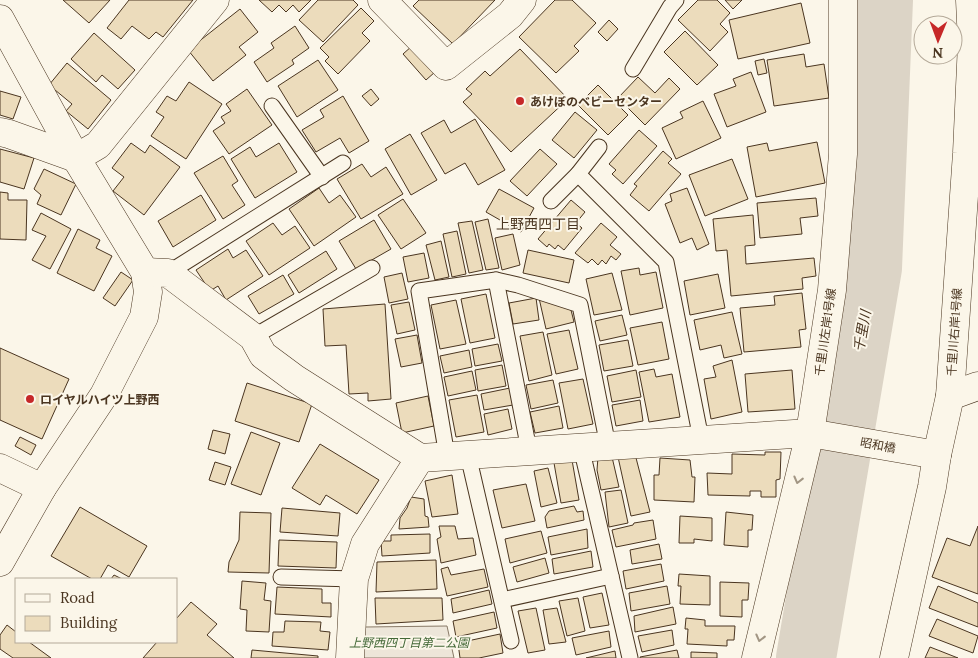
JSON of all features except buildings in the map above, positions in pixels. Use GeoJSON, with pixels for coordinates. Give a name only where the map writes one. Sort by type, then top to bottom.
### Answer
{"type":"FeatureCollection","features":[{"type":"Feature","properties":{"kind":"street"},"geometry":{"type":"LineString","coordinates":[[76,158],[98,145],[215,0]]}},
{"type":"Feature","properties":{"kind":"street"},"geometry":{"type":"LineString","coordinates":[[382,0],[446,66],[510,15],[522,0]]}},
{"type":"Feature","properties":{"kind":"street","name":"千里川左岸1号線"},"geometry":{"type":"LineString","coordinates":[[756,658],[815,434],[832,290],[843,154],[842,0]]}},
{"type":"Feature","properties":{"kind":"street","name":"千里川右岸1号線"},"geometry":{"type":"LineString","coordinates":[[894,658],[950,396],[975,44],[970,0]]}},
{"type":"Feature","properties":{"kind":"street"},"geometry":{"type":"LineString","coordinates":[[0,19],[76,158],[156,272],[253,337],[263,356],[294,378],[420,458],[365,544],[354,579],[350,658]]}},
{"type":"Feature","properties":{"kind":"street"},"geometry":{"type":"LineString","coordinates":[[0,132],[76,158]]}},
{"type":"Feature","properties":{"kind":"street"},"geometry":{"type":"LineString","coordinates":[[0,562],[42,488],[104,395],[144,317],[148,292],[156,272]]}},
{"type":"Feature","properties":{"kind":"street"},"geometry":{"type":"LineString","coordinates":[[950,396],[978,386]]}},
{"type":"Feature","properties":{"kind":"street","name":"昭和橋"},"geometry":{"type":"LineString","coordinates":[[420,458],[702,439],[815,434],[937,455]]}},
{"type":"Feature","properties":{"kind":"street"},"geometry":{"type":"LineString","coordinates":[[0,468],[42,488]]}},
{"type":"Feature","properties":{"kind":"lane"},"geometry":{"type":"LineString","coordinates":[[633,69],[670,6],[676,0]]}},
{"type":"Feature","properties":{"kind":"lane"},"geometry":{"type":"LineString","coordinates":[[272,106],[322,177]]}},
{"type":"Feature","properties":{"kind":"lane"},"geometry":{"type":"LineString","coordinates":[[552,201],[578,174],[599,147]]}},
{"type":"Feature","properties":{"kind":"lane"},"geometry":{"type":"LineString","coordinates":[[156,272],[322,177],[343,163]]}},
{"type":"Feature","properties":{"kind":"lane"},"geometry":{"type":"LineString","coordinates":[[578,174],[666,262],[702,439]]}},
{"type":"Feature","properties":{"kind":"lane"},"geometry":{"type":"LineString","coordinates":[[253,337],[372,268]]}},
{"type":"Feature","properties":{"kind":"lane"},"geometry":{"type":"LineString","coordinates":[[511,641],[502,600],[457,455],[420,291],[496,280],[580,305],[608,446]]}},
{"type":"Feature","properties":{"kind":"lane"},"geometry":{"type":"LineString","coordinates":[[496,280],[529,450]]}},
{"type":"Feature","properties":{"kind":"lane"},"geometry":{"type":"LineString","coordinates":[[581,447],[630,658]]}},
{"type":"Feature","properties":{"kind":"lane"},"geometry":{"type":"LineString","coordinates":[[502,600],[611,576]]}},
{"type":"Feature","properties":{"kind":"lane"},"geometry":{"type":"LineString","coordinates":[[281,577],[354,579]]}},
{"type":"Feature","properties":{"kind":"green space","name":"上野西四丁目第二公園"},"geometry":{"type":"Polygon","coordinates":[[[447,626],[454,658],[363,658],[365,627],[447,626]]]}},
{"type":"Feature","properties":{"kind":"waterway","name":"千里川"},"geometry":{"type":"LineString","coordinates":[[806,658],[872,268],[883,0]]}},
{"type":"Feature","properties":{"kind":"place","name":"あけぼのベビーセンター"},"geometry":{"type":"Point","coordinates":[520,101]}},
{"type":"Feature","properties":{"kind":"place","name":"ロイヤルハイツ上野西"},"geometry":{"type":"Point","coordinates":[30,399]}},
{"type":"Feature","properties":{"kind":"district","name":"上野西四丁目"},"geometry":{"type":"Point","coordinates":[538,224]}}]}
